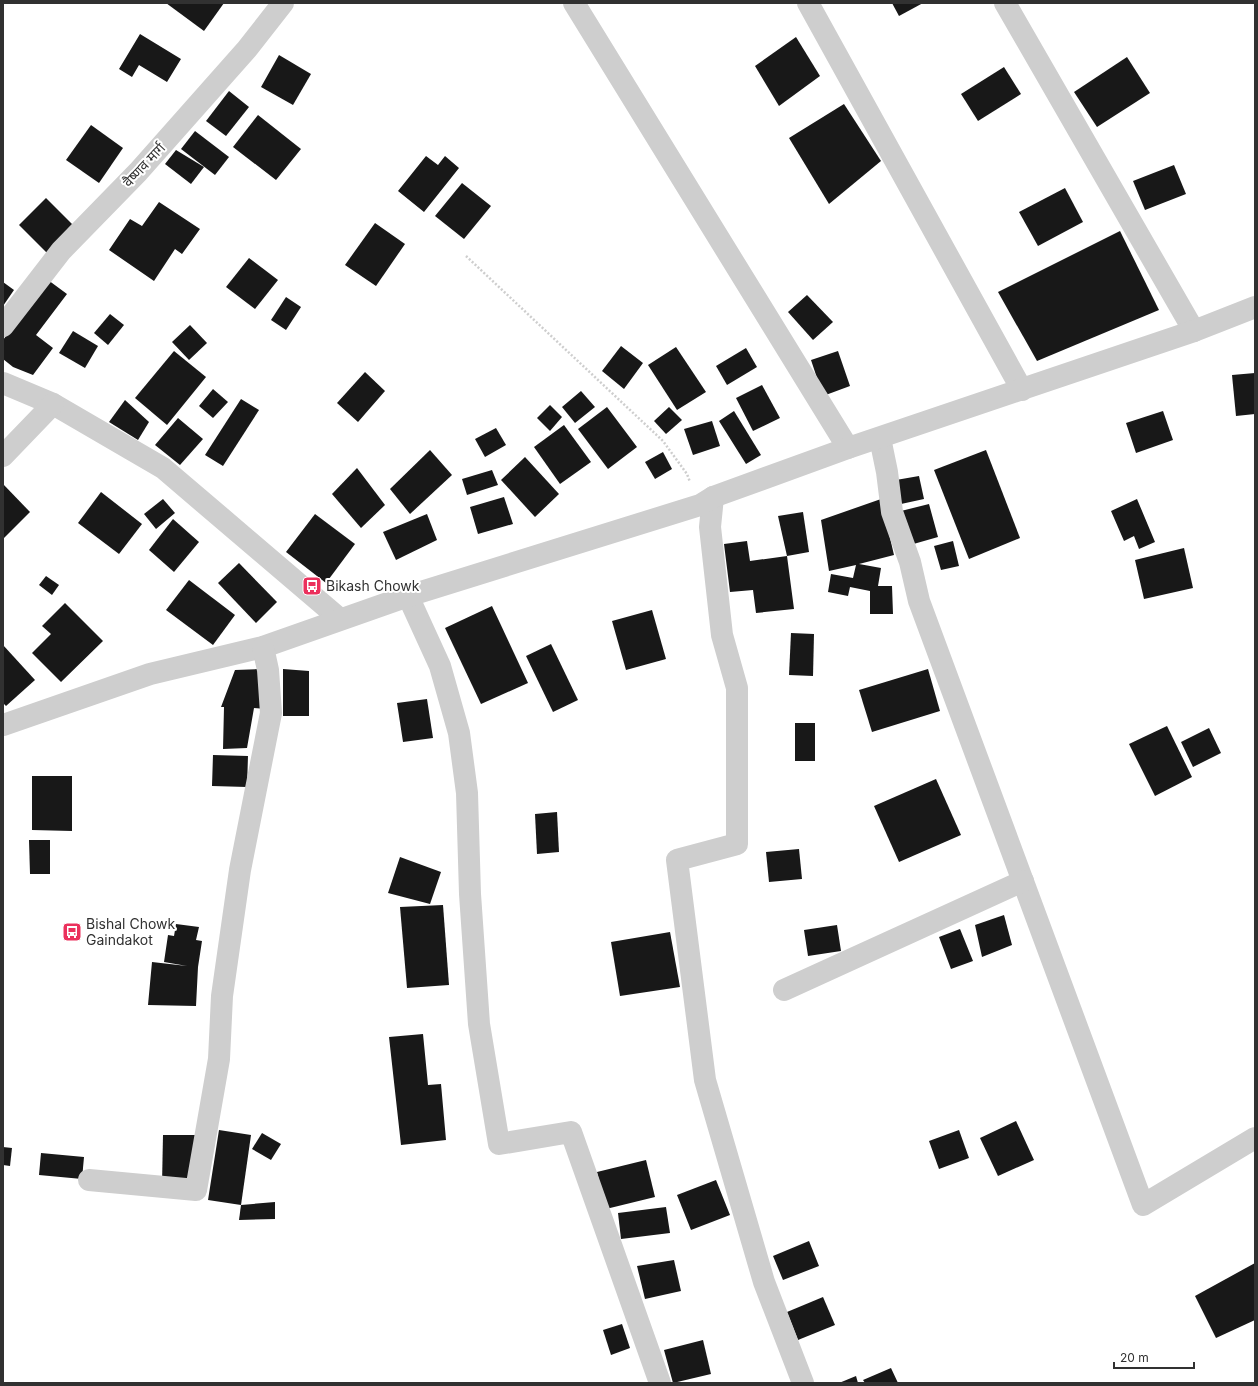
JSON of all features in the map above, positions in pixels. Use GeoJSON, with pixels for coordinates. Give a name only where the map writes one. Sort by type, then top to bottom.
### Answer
{"type":"FeatureCollection","features":[{"type":"Feature","properties":{"kind":"street","name":"वैष्णव मार्ग"},"geometry":{"type":"LineString","coordinates":[[3,326],[61,251],[138,172],[247,49],[283,3]]}},
{"type":"Feature","properties":{"kind":"street"},"geometry":{"type":"LineString","coordinates":[[574,3],[848,448]]}},
{"type":"Feature","properties":{"kind":"street"},"geometry":{"type":"LineString","coordinates":[[808,3],[1022,390]]}},
{"type":"Feature","properties":{"kind":"street"},"geometry":{"type":"LineString","coordinates":[[1005,3],[1194,332]]}},
{"type":"Feature","properties":{"kind":"street"},"geometry":{"type":"LineString","coordinates":[[3,725],[150,674],[263,647],[408,596],[706,501],[848,448],[1194,332],[1255,307]]}},
{"type":"Feature","properties":{"kind":"street"},"geometry":{"type":"LineString","coordinates":[[3,383],[53,404],[163,468],[340,619]]}},
{"type":"Feature","properties":{"kind":"street"},"geometry":{"type":"LineString","coordinates":[[3,456],[53,404]]}},
{"type":"Feature","properties":{"kind":"street"},"geometry":{"type":"LineString","coordinates":[[880,438],[887,472],[892,512],[910,562],[919,601],[1143,1204],[1255,1138]]}},
{"type":"Feature","properties":{"kind":"street"},"geometry":{"type":"LineString","coordinates":[[706,501],[722,635],[737,688],[738,844],[677,860],[705,1080],[764,1282],[803,1383]]}},
{"type":"Feature","properties":{"kind":"street"},"geometry":{"type":"LineString","coordinates":[[408,596],[440,666],[460,733],[467,793],[470,894],[479,1024],[499,1144],[571,1132],[660,1383]]}},
{"type":"Feature","properties":{"kind":"street"},"geometry":{"type":"LineString","coordinates":[[89,1180],[196,1190],[219,1059],[222,996],[240,870],[271,713],[268,670],[263,647]]}},
{"type":"Feature","properties":{"kind":"street"},"geometry":{"type":"LineString","coordinates":[[784,990],[1023,881]]}},
{"type":"Feature","properties":{"kind":"path"},"geometry":{"type":"LineString","coordinates":[[466,256],[663,441],[706,501]]}},
{"type":"Feature","properties":{"kind":"building"},"geometry":{"type":"Polygon","coordinates":[[[166,3],[224,3],[204,31],[166,3]]]}},
{"type":"Feature","properties":{"kind":"building"},"geometry":{"type":"Polygon","coordinates":[[[892,3],[923,3],[899,16],[892,3]]]}},
{"type":"Feature","properties":{"kind":"building"},"geometry":{"type":"Polygon","coordinates":[[[140,34],[181,59],[167,82],[139,65],[132,77],[119,69],[140,34]]]}},
{"type":"Feature","properties":{"kind":"building"},"geometry":{"type":"Polygon","coordinates":[[[796,37],[820,76],[779,106],[755,66],[796,37]]]}},
{"type":"Feature","properties":{"kind":"building"},"geometry":{"type":"Polygon","coordinates":[[[279,55],[311,74],[293,105],[261,87],[279,55]]]}},
{"type":"Feature","properties":{"kind":"building"},"geometry":{"type":"Polygon","coordinates":[[[1127,57],[1150,93],[1097,127],[1074,92],[1127,57]]]}},
{"type":"Feature","properties":{"kind":"building"},"geometry":{"type":"Polygon","coordinates":[[[1004,67],[1021,94],[978,121],[961,94],[1004,67]]]}},
{"type":"Feature","properties":{"kind":"building"},"geometry":{"type":"Polygon","coordinates":[[[229,91],[249,107],[226,136],[206,121],[229,91]]]}},
{"type":"Feature","properties":{"kind":"building"},"geometry":{"type":"Polygon","coordinates":[[[844,104],[881,161],[829,204],[789,138],[844,104]]]}},
{"type":"Feature","properties":{"kind":"building"},"geometry":{"type":"Polygon","coordinates":[[[258,115],[301,149],[276,180],[233,147],[258,115]]]}},
{"type":"Feature","properties":{"kind":"building"},"geometry":{"type":"Polygon","coordinates":[[[91,125],[123,148],[99,183],[66,160],[91,125]]]}},
{"type":"Feature","properties":{"kind":"building"},"geometry":{"type":"Polygon","coordinates":[[[195,131],[229,157],[215,175],[181,149],[195,131]]]}},
{"type":"Feature","properties":{"kind":"building"},"geometry":{"type":"Polygon","coordinates":[[[176,150],[204,167],[191,184],[165,164],[176,150]]]}},
{"type":"Feature","properties":{"kind":"building"},"geometry":{"type":"Polygon","coordinates":[[[426,156],[438,165],[445,156],[459,168],[424,212],[398,191],[426,156]]]}},
{"type":"Feature","properties":{"kind":"building"},"geometry":{"type":"Polygon","coordinates":[[[1174,165],[1186,194],[1145,210],[1133,181],[1174,165]]]}},
{"type":"Feature","properties":{"kind":"building"},"geometry":{"type":"Polygon","coordinates":[[[462,183],[491,206],[464,239],[435,216],[462,183]]]}},
{"type":"Feature","properties":{"kind":"building"},"geometry":{"type":"Polygon","coordinates":[[[1065,188],[1083,222],[1038,246],[1019,212],[1065,188]]]}},
{"type":"Feature","properties":{"kind":"building"},"geometry":{"type":"Polygon","coordinates":[[[46,198],[74,226],[47,253],[19,225],[46,198]]]}},
{"type":"Feature","properties":{"kind":"building"},"geometry":{"type":"Polygon","coordinates":[[[159,202],[200,229],[182,254],[175,249],[154,281],[109,250],[130,219],[142,226],[159,202]]]}},
{"type":"Feature","properties":{"kind":"building"},"geometry":{"type":"Polygon","coordinates":[[[375,223],[405,244],[376,286],[345,265],[375,223]]]}},
{"type":"Feature","properties":{"kind":"building"},"geometry":{"type":"Polygon","coordinates":[[[1120,231],[1159,310],[1037,361],[998,292],[1120,231]]]}},
{"type":"Feature","properties":{"kind":"building"},"geometry":{"type":"Polygon","coordinates":[[[249,258],[278,280],[255,309],[226,287],[249,258]]]}},
{"type":"Feature","properties":{"kind":"building"},"geometry":{"type":"Polygon","coordinates":[[[48,280],[67,294],[36,335],[53,348],[33,375],[13,367],[3,359],[3,340],[48,280]]]}},
{"type":"Feature","properties":{"kind":"building"},"geometry":{"type":"Polygon","coordinates":[[[3,282],[14,290],[3,306],[3,282]]]}},
{"type":"Feature","properties":{"kind":"building"},"geometry":{"type":"Polygon","coordinates":[[[807,295],[833,322],[813,340],[788,312],[807,295]]]}},
{"type":"Feature","properties":{"kind":"building"},"geometry":{"type":"Polygon","coordinates":[[[286,297],[301,307],[286,330],[271,320],[286,297]]]}},
{"type":"Feature","properties":{"kind":"building"},"geometry":{"type":"Polygon","coordinates":[[[110,314],[124,325],[108,345],[94,333],[110,314]]]}},
{"type":"Feature","properties":{"kind":"building"},"geometry":{"type":"Polygon","coordinates":[[[190,325],[207,343],[189,360],[172,342],[190,325]]]}},
{"type":"Feature","properties":{"kind":"building"},"geometry":{"type":"Polygon","coordinates":[[[73,331],[98,346],[85,368],[59,353],[73,331]]]}},
{"type":"Feature","properties":{"kind":"building"},"geometry":{"type":"Polygon","coordinates":[[[621,346],[643,363],[624,389],[602,371],[621,346]]]}},
{"type":"Feature","properties":{"kind":"building"},"geometry":{"type":"Polygon","coordinates":[[[676,347],[706,392],[677,410],[648,365],[676,347]]]}},
{"type":"Feature","properties":{"kind":"building"},"geometry":{"type":"Polygon","coordinates":[[[746,348],[757,367],[727,385],[716,366],[746,348]]]}},
{"type":"Feature","properties":{"kind":"building"},"geometry":{"type":"Polygon","coordinates":[[[174,351],[206,377],[167,425],[135,398],[174,351]]]}},
{"type":"Feature","properties":{"kind":"building"},"geometry":{"type":"Polygon","coordinates":[[[838,351],[850,386],[823,396],[811,360],[838,351]]]}},
{"type":"Feature","properties":{"kind":"building"},"geometry":{"type":"Polygon","coordinates":[[[365,372],[385,391],[358,422],[337,403],[365,372]]]}},
{"type":"Feature","properties":{"kind":"building"},"geometry":{"type":"Polygon","coordinates":[[[1255,373],[1255,414],[1236,416],[1232,375],[1255,373]]]}},
{"type":"Feature","properties":{"kind":"building"},"geometry":{"type":"Polygon","coordinates":[[[762,385],[780,418],[753,431],[736,398],[762,385]]]}},
{"type":"Feature","properties":{"kind":"building"},"geometry":{"type":"Polygon","coordinates":[[[213,389],[228,402],[213,418],[199,406],[213,389]]]}},
{"type":"Feature","properties":{"kind":"building"},"geometry":{"type":"Polygon","coordinates":[[[581,391],[595,407],[575,423],[562,407],[581,391]]]}},
{"type":"Feature","properties":{"kind":"building"},"geometry":{"type":"Polygon","coordinates":[[[241,399],[259,410],[223,466],[205,455],[241,399]]]}},
{"type":"Feature","properties":{"kind":"building"},"geometry":{"type":"Polygon","coordinates":[[[125,400],[149,422],[138,440],[109,422],[125,400]]]}},
{"type":"Feature","properties":{"kind":"building"},"geometry":{"type":"Polygon","coordinates":[[[550,405],[562,417],[550,431],[537,418],[550,405]]]}},
{"type":"Feature","properties":{"kind":"building"},"geometry":{"type":"Polygon","coordinates":[[[607,407],[637,447],[608,469],[578,429],[607,407]]]}},
{"type":"Feature","properties":{"kind":"building"},"geometry":{"type":"Polygon","coordinates":[[[669,407],[682,420],[666,434],[654,421],[669,407]]]}},
{"type":"Feature","properties":{"kind":"building"},"geometry":{"type":"Polygon","coordinates":[[[734,411],[761,455],[746,464],[719,421],[734,411]]]}},
{"type":"Feature","properties":{"kind":"building"},"geometry":{"type":"Polygon","coordinates":[[[1163,411],[1173,440],[1136,453],[1126,423],[1163,411]]]}},
{"type":"Feature","properties":{"kind":"building"},"geometry":{"type":"Polygon","coordinates":[[[178,418],[203,439],[180,465],[155,445],[178,418]]]}},
{"type":"Feature","properties":{"kind":"building"},"geometry":{"type":"Polygon","coordinates":[[[712,421],[720,446],[693,455],[684,429],[712,421]]]}},
{"type":"Feature","properties":{"kind":"building"},"geometry":{"type":"Polygon","coordinates":[[[564,425],[591,462],[560,484],[534,447],[564,425]]]}},
{"type":"Feature","properties":{"kind":"building"},"geometry":{"type":"Polygon","coordinates":[[[496,428],[506,445],[485,457],[475,439],[496,428]]]}},
{"type":"Feature","properties":{"kind":"building"},"geometry":{"type":"Polygon","coordinates":[[[430,450],[452,475],[410,514],[390,489],[430,450]]]}},
{"type":"Feature","properties":{"kind":"building"},"geometry":{"type":"Polygon","coordinates":[[[986,450],[1020,538],[969,559],[934,470],[986,450]]]}},
{"type":"Feature","properties":{"kind":"building"},"geometry":{"type":"Polygon","coordinates":[[[663,452],[672,469],[655,479],[645,462],[663,452]]]}},
{"type":"Feature","properties":{"kind":"building"},"geometry":{"type":"Polygon","coordinates":[[[525,457],[559,494],[535,517],[501,480],[525,457]]]}},
{"type":"Feature","properties":{"kind":"building"},"geometry":{"type":"Polygon","coordinates":[[[357,468],[385,505],[361,528],[332,494],[357,468]]]}},
{"type":"Feature","properties":{"kind":"building"},"geometry":{"type":"Polygon","coordinates":[[[492,470],[498,485],[467,495],[462,479],[492,470]]]}},
{"type":"Feature","properties":{"kind":"building"},"geometry":{"type":"Polygon","coordinates":[[[919,476],[924,499],[901,504],[896,480],[919,476]]]}},
{"type":"Feature","properties":{"kind":"building"},"geometry":{"type":"Polygon","coordinates":[[[3,484],[30,512],[3,539],[3,484]]]}},
{"type":"Feature","properties":{"kind":"building"},"geometry":{"type":"Polygon","coordinates":[[[101,492],[142,524],[119,554],[78,523],[101,492]]]}},
{"type":"Feature","properties":{"kind":"building"},"geometry":{"type":"Polygon","coordinates":[[[504,497],[513,524],[478,534],[470,507],[504,497]]]}},
{"type":"Feature","properties":{"kind":"building"},"geometry":{"type":"Polygon","coordinates":[[[163,499],[175,513],[156,529],[144,514],[163,499]]]}},
{"type":"Feature","properties":{"kind":"building"},"geometry":{"type":"Polygon","coordinates":[[[881,499],[894,555],[859,564],[881,568],[878,586],[892,586],[893,614],[870,614],[870,591],[850,587],[848,596],[828,592],[831,574],[853,578],[856,565],[829,571],[821,520],[881,499]]]}},
{"type":"Feature","properties":{"kind":"building"},"geometry":{"type":"Polygon","coordinates":[[[1137,499],[1155,542],[1139,549],[1134,536],[1124,541],[1111,511],[1137,499]]]}},
{"type":"Feature","properties":{"kind":"building"},"geometry":{"type":"Polygon","coordinates":[[[929,504],[938,537],[910,545],[901,511],[929,504]]]}},
{"type":"Feature","properties":{"kind":"building"},"geometry":{"type":"Polygon","coordinates":[[[803,512],[809,552],[787,556],[778,516],[803,512]]]}},
{"type":"Feature","properties":{"kind":"building"},"geometry":{"type":"Polygon","coordinates":[[[315,514],[355,544],[326,583],[286,552],[315,514]]]}},
{"type":"Feature","properties":{"kind":"building"},"geometry":{"type":"Polygon","coordinates":[[[427,514],[437,540],[396,560],[383,532],[427,514]]]}},
{"type":"Feature","properties":{"kind":"building"},"geometry":{"type":"Polygon","coordinates":[[[173,519],[199,542],[174,572],[149,550],[173,519]]]}},
{"type":"Feature","properties":{"kind":"building"},"geometry":{"type":"Polygon","coordinates":[[[747,541],[750,561],[787,556],[794,609],[756,613],[753,590],[730,592],[724,544],[747,541]]]}},
{"type":"Feature","properties":{"kind":"building"},"geometry":{"type":"Polygon","coordinates":[[[953,541],[959,566],[941,570],[934,546],[953,541]]]}},
{"type":"Feature","properties":{"kind":"building"},"geometry":{"type":"Polygon","coordinates":[[[1184,548],[1193,588],[1144,599],[1135,560],[1184,548]]]}},
{"type":"Feature","properties":{"kind":"building"},"geometry":{"type":"Polygon","coordinates":[[[239,563],[277,602],[256,623],[218,583],[239,563]]]}},
{"type":"Feature","properties":{"kind":"building"},"geometry":{"type":"Polygon","coordinates":[[[46,576],[59,585],[52,595],[39,585],[46,576]]]}},
{"type":"Feature","properties":{"kind":"building"},"geometry":{"type":"Polygon","coordinates":[[[189,580],[235,615],[213,645],[166,610],[189,580]]]}},
{"type":"Feature","properties":{"kind":"building"},"geometry":{"type":"Polygon","coordinates":[[[65,603],[103,641],[61,682],[32,653],[51,634],[42,626],[65,603]]]}},
{"type":"Feature","properties":{"kind":"building"},"geometry":{"type":"Polygon","coordinates":[[[492,606],[528,683],[481,704],[445,628],[492,606]]]}},
{"type":"Feature","properties":{"kind":"building"},"geometry":{"type":"Polygon","coordinates":[[[652,610],[666,659],[626,670],[612,621],[652,610]]]}},
{"type":"Feature","properties":{"kind":"building"},"geometry":{"type":"Polygon","coordinates":[[[791,633],[814,634],[813,676],[789,675],[791,633]]]}},
{"type":"Feature","properties":{"kind":"building"},"geometry":{"type":"Polygon","coordinates":[[[551,644],[578,700],[553,712],[526,656],[551,644]]]}},
{"type":"Feature","properties":{"kind":"building"},"geometry":{"type":"Polygon","coordinates":[[[3,645],[35,680],[6,706],[3,703],[3,645]]]}},
{"type":"Feature","properties":{"kind":"building"},"geometry":{"type":"Polygon","coordinates":[[[259,669],[266,709],[254,708],[247,748],[223,749],[224,707],[221,707],[235,670],[259,669]]]}},
{"type":"Feature","properties":{"kind":"building"},"geometry":{"type":"Polygon","coordinates":[[[283,669],[309,671],[309,716],[283,716],[283,669]]]}},
{"type":"Feature","properties":{"kind":"building"},"geometry":{"type":"Polygon","coordinates":[[[928,669],[940,711],[872,732],[859,690],[928,669]]]}},
{"type":"Feature","properties":{"kind":"building"},"geometry":{"type":"Polygon","coordinates":[[[427,699],[433,738],[403,742],[397,703],[427,699]]]}},
{"type":"Feature","properties":{"kind":"building"},"geometry":{"type":"Polygon","coordinates":[[[795,723],[815,723],[815,761],[795,761],[795,723]]]}},
{"type":"Feature","properties":{"kind":"building"},"geometry":{"type":"Polygon","coordinates":[[[1167,726],[1192,777],[1155,796],[1129,744],[1167,726]]]}},
{"type":"Feature","properties":{"kind":"building"},"geometry":{"type":"Polygon","coordinates":[[[1209,728],[1221,753],[1193,767],[1181,742],[1209,728]]]}},
{"type":"Feature","properties":{"kind":"building"},"geometry":{"type":"Polygon","coordinates":[[[213,755],[248,756],[247,787],[212,786],[213,755]]]}},
{"type":"Feature","properties":{"kind":"building"},"geometry":{"type":"Polygon","coordinates":[[[32,776],[72,776],[72,831],[32,830],[32,776]]]}},
{"type":"Feature","properties":{"kind":"building"},"geometry":{"type":"Polygon","coordinates":[[[936,779],[961,835],[899,862],[874,806],[936,779]]]}},
{"type":"Feature","properties":{"kind":"building"},"geometry":{"type":"Polygon","coordinates":[[[557,812],[559,852],[537,854],[535,814],[557,812]]]}},
{"type":"Feature","properties":{"kind":"building"},"geometry":{"type":"Polygon","coordinates":[[[29,840],[50,840],[50,874],[30,874],[29,840]]]}},
{"type":"Feature","properties":{"kind":"building"},"geometry":{"type":"Polygon","coordinates":[[[799,849],[802,879],[769,882],[766,852],[799,849]]]}},
{"type":"Feature","properties":{"kind":"building"},"geometry":{"type":"Polygon","coordinates":[[[400,857],[441,872],[430,904],[388,893],[400,857]]]}},
{"type":"Feature","properties":{"kind":"building"},"geometry":{"type":"Polygon","coordinates":[[[443,905],[449,985],[407,988],[400,907],[443,905]]]}},
{"type":"Feature","properties":{"kind":"building"},"geometry":{"type":"Polygon","coordinates":[[[1004,915],[1012,945],[982,957],[975,925],[1004,915]]]}},
{"type":"Feature","properties":{"kind":"building"},"geometry":{"type":"Polygon","coordinates":[[[176,924],[199,927],[196,940],[202,941],[198,967],[196,1006],[148,1005],[152,962],[187,966],[164,962],[168,935],[174,936],[176,924]]]}},
{"type":"Feature","properties":{"kind":"building"},"geometry":{"type":"Polygon","coordinates":[[[837,925],[841,951],[808,956],[804,930],[837,925]]]}},
{"type":"Feature","properties":{"kind":"building"},"geometry":{"type":"Polygon","coordinates":[[[960,929],[973,961],[951,969],[939,937],[960,929]]]}},
{"type":"Feature","properties":{"kind":"building"},"geometry":{"type":"Polygon","coordinates":[[[670,932],[680,987],[620,996],[611,942],[670,932]]]}},
{"type":"Feature","properties":{"kind":"building"},"geometry":{"type":"Polygon","coordinates":[[[423,1034],[428,1085],[441,1084],[446,1140],[401,1145],[389,1037],[423,1034]]]}},
{"type":"Feature","properties":{"kind":"building"},"geometry":{"type":"Polygon","coordinates":[[[1016,1121],[1034,1160],[998,1176],[980,1138],[1016,1121]]]}},
{"type":"Feature","properties":{"kind":"building"},"geometry":{"type":"Polygon","coordinates":[[[219,1130],[251,1135],[241,1205],[208,1200],[219,1130]]]}},
{"type":"Feature","properties":{"kind":"building"},"geometry":{"type":"Polygon","coordinates":[[[959,1130],[969,1158],[939,1169],[929,1141],[959,1130]]]}},
{"type":"Feature","properties":{"kind":"building"},"geometry":{"type":"Polygon","coordinates":[[[262,1133],[281,1144],[271,1160],[252,1149],[262,1133]]]}},
{"type":"Feature","properties":{"kind":"building"},"geometry":{"type":"Polygon","coordinates":[[[163,1135],[196,1135],[195,1185],[162,1184],[163,1135]]]}},
{"type":"Feature","properties":{"kind":"building"},"geometry":{"type":"Polygon","coordinates":[[[3,1147],[12,1148],[10,1166],[3,1165],[3,1147]]]}},
{"type":"Feature","properties":{"kind":"building"},"geometry":{"type":"Polygon","coordinates":[[[41,1153],[84,1157],[82,1179],[39,1175],[41,1153]]]}},
{"type":"Feature","properties":{"kind":"building"},"geometry":{"type":"Polygon","coordinates":[[[646,1160],[655,1197],[606,1209],[597,1172],[646,1160]]]}},
{"type":"Feature","properties":{"kind":"building"},"geometry":{"type":"Polygon","coordinates":[[[716,1180],[730,1215],[691,1230],[677,1195],[716,1180]]]}},
{"type":"Feature","properties":{"kind":"building"},"geometry":{"type":"Polygon","coordinates":[[[275,1202],[275,1219],[239,1220],[241,1205],[275,1202]]]}},
{"type":"Feature","properties":{"kind":"building"},"geometry":{"type":"Polygon","coordinates":[[[666,1207],[670,1233],[621,1239],[618,1213],[666,1207]]]}},
{"type":"Feature","properties":{"kind":"building"},"geometry":{"type":"Polygon","coordinates":[[[809,1241],[819,1266],[783,1280],[773,1256],[809,1241]]]}},
{"type":"Feature","properties":{"kind":"building"},"geometry":{"type":"Polygon","coordinates":[[[674,1260],[681,1291],[645,1299],[637,1266],[674,1260]]]}},
{"type":"Feature","properties":{"kind":"building"},"geometry":{"type":"Polygon","coordinates":[[[1255,1263],[1255,1320],[1216,1338],[1195,1296],[1255,1263]]]}},
{"type":"Feature","properties":{"kind":"building"},"geometry":{"type":"Polygon","coordinates":[[[823,1297],[835,1325],[798,1340],[787,1312],[823,1297]]]}},
{"type":"Feature","properties":{"kind":"building"},"geometry":{"type":"Polygon","coordinates":[[[622,1324],[630,1348],[611,1355],[603,1330],[622,1324]]]}},
{"type":"Feature","properties":{"kind":"building"},"geometry":{"type":"Polygon","coordinates":[[[703,1340],[711,1374],[673,1383],[664,1350],[703,1340]]]}},
{"type":"Feature","properties":{"kind":"building"},"geometry":{"type":"Polygon","coordinates":[[[891,1368],[898,1383],[865,1383],[863,1380],[891,1368]]]}},
{"type":"Feature","properties":{"kind":"building"},"geometry":{"type":"Polygon","coordinates":[[[856,1376],[858,1383],[839,1383],[856,1376]]]}},
{"type":"Feature","properties":{"kind":"place","name":"Bikash Chowk"},"geometry":{"type":"Point","coordinates":[312,586]}},
{"type":"Feature","properties":{"kind":"place","name":"Bishal Chowk Gaindakot"},"geometry":{"type":"Point","coordinates":[72,932]}}]}
